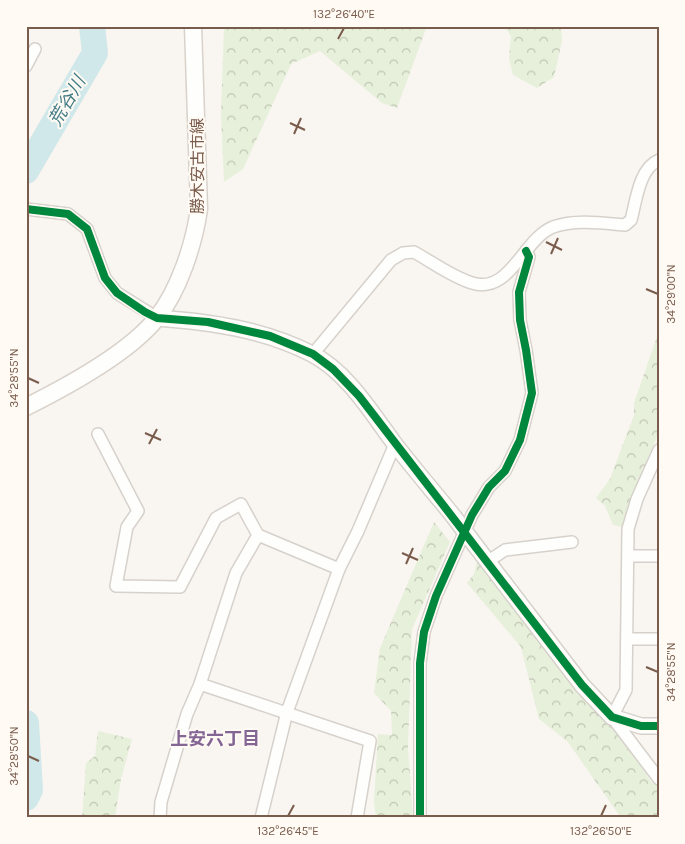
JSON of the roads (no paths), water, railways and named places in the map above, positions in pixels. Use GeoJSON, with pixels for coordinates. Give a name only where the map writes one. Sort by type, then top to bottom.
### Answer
{"type":"FeatureCollection","features":[{"type":"Feature","properties":{"kind":"main road","name":"勝木安古市線"},"geometry":{"type":"LineString","coordinates":[[26,407],[109,359],[144,332],[157,318],[169,297],[186,259],[195,234],[198,209],[193,26]]}},
{"type":"Feature","properties":{"kind":"street"},"geometry":{"type":"LineString","coordinates":[[26,66],[35,49]]}},
{"type":"Feature","properties":{"kind":"street"},"geometry":{"type":"LineString","coordinates":[[313,354],[391,260],[403,253],[414,252],[472,283],[490,284],[503,277],[541,234],[553,227],[584,222],[625,225],[631,220],[644,174],[654,162],[659,160]]}},
{"type":"Feature","properties":{"kind":"street"},"geometry":{"type":"LineString","coordinates":[[26,209],[68,214],[87,229],[105,278],[117,293],[157,318],[208,322],[270,336],[313,354],[333,369],[359,396],[582,685],[612,717],[659,779]]}},
{"type":"Feature","properties":{"kind":"street"},"geometry":{"type":"LineString","coordinates":[[420,818],[420,686],[424,632],[436,596],[472,515],[489,488],[505,471],[520,440],[532,393],[520,320],[519,292],[529,257],[526,251]]}},
{"type":"Feature","properties":{"kind":"street"},"geometry":{"type":"LineString","coordinates":[[98,434],[138,512],[127,527],[116,586],[180,586],[216,518],[241,504],[258,535],[339,568]]}},
{"type":"Feature","properties":{"kind":"street"},"geometry":{"type":"LineString","coordinates":[[261,818],[287,712],[339,568],[358,531],[395,444]]}},
{"type":"Feature","properties":{"kind":"street"},"geometry":{"type":"LineString","coordinates":[[612,717],[626,690],[628,529],[637,499],[659,450]]}},
{"type":"Feature","properties":{"kind":"street"},"geometry":{"type":"LineString","coordinates":[[160,818],[162,802],[187,714],[200,684],[236,573],[258,535]]}},
{"type":"Feature","properties":{"kind":"street"},"geometry":{"type":"LineString","coordinates":[[487,562],[505,550],[572,542]]}},
{"type":"Feature","properties":{"kind":"street"},"geometry":{"type":"LineString","coordinates":[[628,556],[659,556]]}},
{"type":"Feature","properties":{"kind":"street"},"geometry":{"type":"LineString","coordinates":[[628,639],[659,639]]}},
{"type":"Feature","properties":{"kind":"street"},"geometry":{"type":"LineString","coordinates":[[200,684],[370,741],[357,818]]}},
{"type":"Feature","properties":{"kind":"street"},"geometry":{"type":"LineString","coordinates":[[612,717],[641,726],[659,726]]}},
{"type":"Feature","properties":{"kind":"waterway","name":"荒谷川"},"geometry":{"type":"LineString","coordinates":[[26,171],[95,53],[92,26]]}},
{"type":"Feature","properties":{"kind":"waterway","name":"荒谷川"},"geometry":{"type":"LineString","coordinates":[[26,723],[30,790],[26,798]]}},
{"type":"Feature","properties":{"kind":"district","name":"上安六丁目"},"geometry":{"type":"Point","coordinates":[215,739]}}]}
